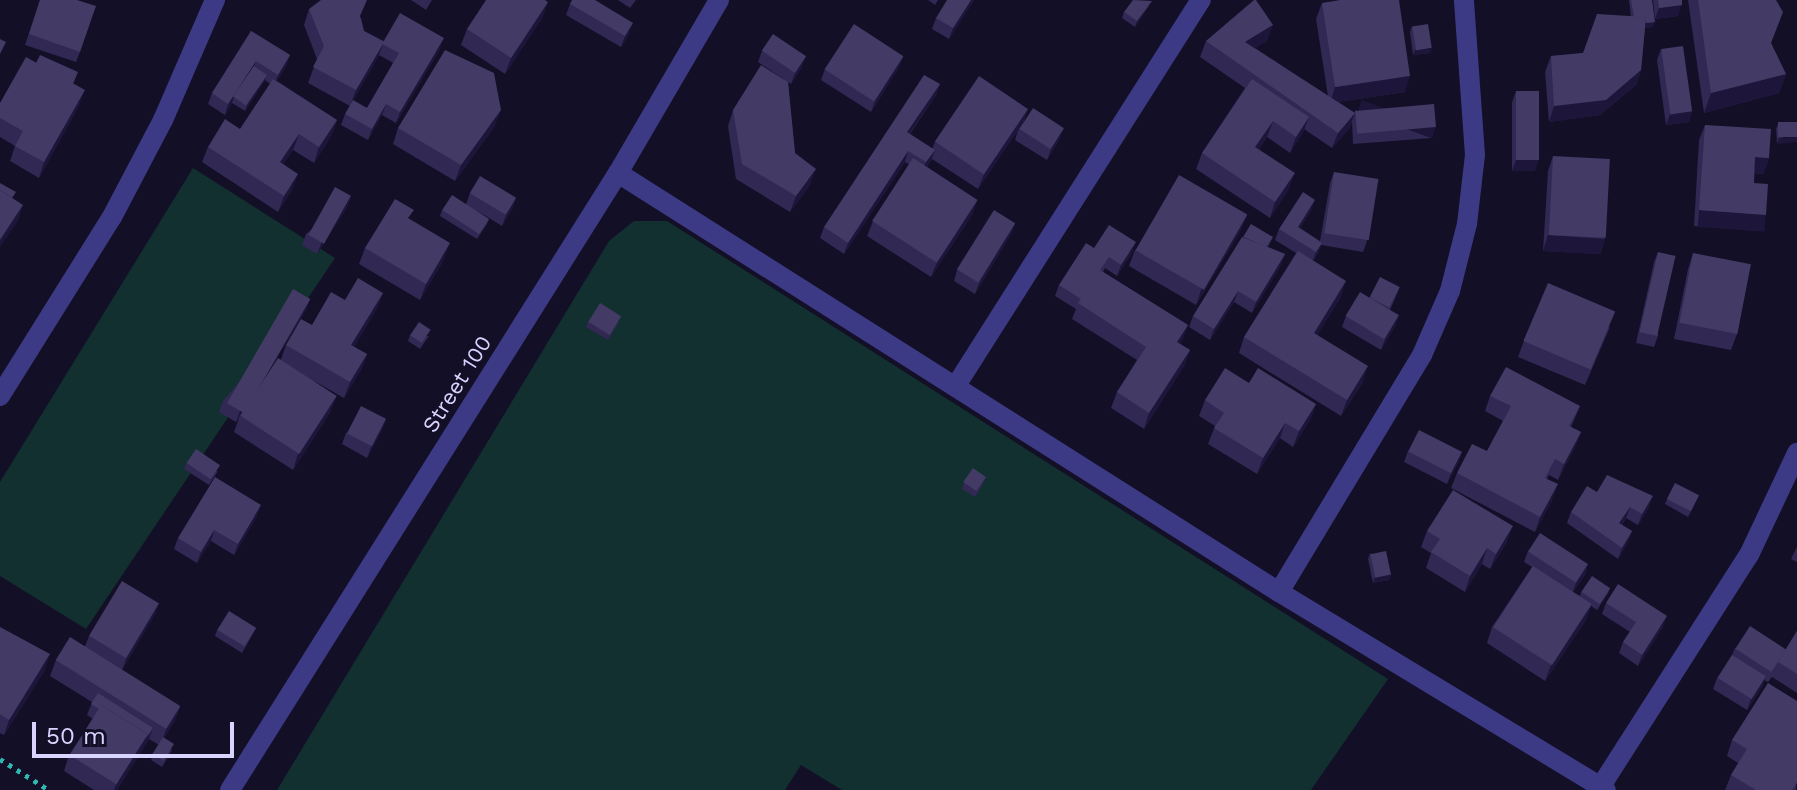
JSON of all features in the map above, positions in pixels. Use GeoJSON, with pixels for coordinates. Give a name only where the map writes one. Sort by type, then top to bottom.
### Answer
{"type":"FeatureCollection","features":[{"type":"Feature","properties":{"kind":"street"},"geometry":{"type":"LineString","coordinates":[[0,396],[112,217],[163,120],[215,0]]}},
{"type":"Feature","properties":{"kind":"street","name":"Street 100"},"geometry":{"type":"LineString","coordinates":[[230,790],[618,173],[719,0]]}},
{"type":"Feature","properties":{"kind":"street"},"geometry":{"type":"LineString","coordinates":[[957,384],[1201,0]]}},
{"type":"Feature","properties":{"kind":"street"},"geometry":{"type":"LineString","coordinates":[[1279,592],[1422,355],[1450,291],[1467,224],[1475,155],[1464,0]]}},
{"type":"Feature","properties":{"kind":"street"},"geometry":{"type":"LineString","coordinates":[[618,173],[957,384],[1279,592],[1603,788],[1749,555],[1797,453]]}},
{"type":"Feature","properties":{"kind":"path"},"geometry":{"type":"LineString","coordinates":[[0,759],[49,790]]}},
{"type":"Feature","properties":{"kind":"green space"},"geometry":{"type":"Polygon","coordinates":[[[193,168],[335,258],[86,629],[0,576],[0,482],[193,168]]]}},
{"type":"Feature","properties":{"kind":"green space"},"geometry":{"type":"Polygon","coordinates":[[[634,221],[667,221],[1388,679],[1311,790],[842,790],[801,765],[785,790],[277,790],[609,241],[634,221]]]}},
{"type":"Feature","properties":{"kind":"building"},"geometry":{"type":"Polygon","coordinates":[[[40,0],[77,0],[96,6],[80,52],[29,34],[40,0]]]}},
{"type":"Feature","properties":{"kind":"building"},"geometry":{"type":"Polygon","coordinates":[[[321,0],[367,0],[360,16],[364,31],[384,42],[356,90],[313,67],[324,46],[309,9],[321,0]]]}},
{"type":"Feature","properties":{"kind":"building"},"geometry":{"type":"Polygon","coordinates":[[[486,0],[548,2],[511,58],[467,29],[486,0]]]}},
{"type":"Feature","properties":{"kind":"building"},"geometry":{"type":"Polygon","coordinates":[[[572,0],[595,0],[633,23],[625,36],[570,4],[572,0]]]}},
{"type":"Feature","properties":{"kind":"building"},"geometry":{"type":"Polygon","coordinates":[[[947,0],[971,0],[953,28],[936,18],[947,0]]]}},
{"type":"Feature","properties":{"kind":"building"},"geometry":{"type":"Polygon","coordinates":[[[1133,0],[1152,1],[1137,21],[1124,12],[1133,0]]]}},
{"type":"Feature","properties":{"kind":"building"},"geometry":{"type":"Polygon","coordinates":[[[1254,0],[1273,25],[1245,42],[1355,113],[1338,133],[1206,41],[1254,0]]]}},
{"type":"Feature","properties":{"kind":"building"},"geometry":{"type":"Polygon","coordinates":[[[1399,0],[1410,76],[1335,87],[1322,3],[1399,0]]]}},
{"type":"Feature","properties":{"kind":"building"},"geometry":{"type":"Polygon","coordinates":[[[1631,0],[1652,0],[1655,22],[1646,23],[1646,17],[1634,17],[1631,0]]]}},
{"type":"Feature","properties":{"kind":"building"},"geometry":{"type":"Polygon","coordinates":[[[1658,0],[1682,0],[1682,5],[1659,8],[1658,0]]]}},
{"type":"Feature","properties":{"kind":"building"},"geometry":{"type":"Polygon","coordinates":[[[1698,0],[1776,0],[1783,12],[1771,43],[1786,74],[1711,93],[1698,0]]]}},
{"type":"Feature","properties":{"kind":"building"},"geometry":{"type":"Polygon","coordinates":[[[400,13],[444,38],[400,112],[386,104],[372,129],[345,114],[353,100],[367,108],[399,53],[382,44],[400,13]]]}},
{"type":"Feature","properties":{"kind":"building"},"geometry":{"type":"Polygon","coordinates":[[[1597,14],[1646,17],[1641,70],[1606,100],[1554,106],[1551,56],[1583,53],[1597,14]]]}},
{"type":"Feature","properties":{"kind":"building"},"geometry":{"type":"Polygon","coordinates":[[[854,24],[903,56],[874,101],[825,69],[854,24]]]}},
{"type":"Feature","properties":{"kind":"building"},"geometry":{"type":"Polygon","coordinates":[[[1428,24],[1432,48],[1416,50],[1412,27],[1428,24]]]}},
{"type":"Feature","properties":{"kind":"building"},"geometry":{"type":"Polygon","coordinates":[[[251,31],[290,55],[278,75],[256,61],[228,104],[212,93],[251,31]]]}},
{"type":"Feature","properties":{"kind":"building"},"geometry":{"type":"Polygon","coordinates":[[[773,34],[806,56],[795,73],[762,51],[773,34]]]}},
{"type":"Feature","properties":{"kind":"building"},"geometry":{"type":"Polygon","coordinates":[[[0,39],[6,42],[0,54],[0,39]]]}},
{"type":"Feature","properties":{"kind":"building"},"geometry":{"type":"Polygon","coordinates":[[[1683,46],[1692,111],[1670,114],[1661,49],[1683,46]]]}},
{"type":"Feature","properties":{"kind":"building"},"geometry":{"type":"Polygon","coordinates":[[[445,50],[494,73],[501,110],[461,165],[398,128],[445,50]]]}},
{"type":"Feature","properties":{"kind":"building"},"geometry":{"type":"Polygon","coordinates":[[[40,55],[78,72],[73,84],[36,63],[40,55]]]}},
{"type":"Feature","properties":{"kind":"building"},"geometry":{"type":"Polygon","coordinates":[[[26,57],[85,90],[44,162],[15,146],[23,131],[0,118],[0,103],[26,57]]]}},
{"type":"Feature","properties":{"kind":"building"},"geometry":{"type":"Polygon","coordinates":[[[761,65],[788,82],[795,153],[816,169],[796,196],[742,164],[733,110],[761,65]]]}},
{"type":"Feature","properties":{"kind":"building"},"geometry":{"type":"Polygon","coordinates":[[[254,66],[267,75],[246,105],[233,96],[254,66]]]}},
{"type":"Feature","properties":{"kind":"building"},"geometry":{"type":"Polygon","coordinates":[[[924,75],[940,84],[907,132],[935,150],[926,162],[908,151],[848,243],[824,227],[924,75]]]}},
{"type":"Feature","properties":{"kind":"building"},"geometry":{"type":"Polygon","coordinates":[[[979,76],[1028,109],[984,174],[935,141],[979,76]]]}},
{"type":"Feature","properties":{"kind":"building"},"geometry":{"type":"Polygon","coordinates":[[[273,79],[337,120],[319,147],[299,134],[280,162],[298,174],[284,196],[208,147],[225,119],[240,129],[273,79]]]}},
{"type":"Feature","properties":{"kind":"building"},"geometry":{"type":"Polygon","coordinates":[[[1252,79],[1309,117],[1296,137],[1273,121],[1255,147],[1295,173],[1275,202],[1202,153],[1252,79]]]}},
{"type":"Feature","properties":{"kind":"building"},"geometry":{"type":"Polygon","coordinates":[[[1516,91],[1539,91],[1539,160],[1516,160],[1516,91]]]}},
{"type":"Feature","properties":{"kind":"building"},"geometry":{"type":"Polygon","coordinates":[[[1434,104],[1436,127],[1357,134],[1355,111],[1434,104]]]}},
{"type":"Feature","properties":{"kind":"building"},"geometry":{"type":"Polygon","coordinates":[[[1033,108],[1064,128],[1050,149],[1019,129],[1033,108]]]}},
{"type":"Feature","properties":{"kind":"building"},"geometry":{"type":"Polygon","coordinates":[[[1778,122],[1797,122],[1797,137],[1778,137],[1778,122]]]}},
{"type":"Feature","properties":{"kind":"building"},"geometry":{"type":"Polygon","coordinates":[[[1705,125],[1771,129],[1769,158],[1755,157],[1754,183],[1768,184],[1766,215],[1699,210],[1705,125]]]}},
{"type":"Feature","properties":{"kind":"building"},"geometry":{"type":"Polygon","coordinates":[[[1553,156],[1610,159],[1606,238],[1549,235],[1553,156]]]}},
{"type":"Feature","properties":{"kind":"building"},"geometry":{"type":"Polygon","coordinates":[[[913,158],[978,200],[937,263],[872,221],[913,158]]]}},
{"type":"Feature","properties":{"kind":"building"},"geometry":{"type":"Polygon","coordinates":[[[1334,172],[1378,179],[1369,240],[1324,233],[1334,172]]]}},
{"type":"Feature","properties":{"kind":"building"},"geometry":{"type":"Polygon","coordinates":[[[1179,175],[1247,214],[1204,290],[1136,250],[1179,175]]]}},
{"type":"Feature","properties":{"kind":"building"},"geometry":{"type":"Polygon","coordinates":[[[480,176],[516,198],[506,215],[470,193],[480,176]]]}},
{"type":"Feature","properties":{"kind":"building"},"geometry":{"type":"Polygon","coordinates":[[[0,183],[16,192],[12,198],[0,190],[0,183]]]}},
{"type":"Feature","properties":{"kind":"building"},"geometry":{"type":"Polygon","coordinates":[[[335,187],[351,196],[324,244],[308,235],[335,187]]]}},
{"type":"Feature","properties":{"kind":"building"},"geometry":{"type":"Polygon","coordinates":[[[0,190],[23,205],[0,240],[0,190]]]}},
{"type":"Feature","properties":{"kind":"building"},"geometry":{"type":"Polygon","coordinates":[[[1303,192],[1315,200],[1298,227],[1322,243],[1316,252],[1279,229],[1303,192]]]}},
{"type":"Feature","properties":{"kind":"building"},"geometry":{"type":"Polygon","coordinates":[[[452,195],[489,219],[479,234],[442,210],[452,195]]]}},
{"type":"Feature","properties":{"kind":"building"},"geometry":{"type":"Polygon","coordinates":[[[395,199],[414,210],[408,218],[450,243],[426,284],[365,248],[395,199]]]}},
{"type":"Feature","properties":{"kind":"building"},"geometry":{"type":"Polygon","coordinates":[[[994,210],[1015,223],[978,283],[957,269],[994,210]]]}},
{"type":"Feature","properties":{"kind":"building"},"geometry":{"type":"Polygon","coordinates":[[[1251,224],[1273,237],[1266,247],[1243,237],[1251,224]]]}},
{"type":"Feature","properties":{"kind":"building"},"geometry":{"type":"Polygon","coordinates":[[[1109,225],[1136,242],[1121,265],[1109,257],[1081,299],[1059,285],[1086,243],[1094,248],[1109,225]]]}},
{"type":"Feature","properties":{"kind":"building"},"geometry":{"type":"Polygon","coordinates":[[[1242,237],[1285,254],[1256,302],[1238,291],[1214,329],[1193,316],[1242,237]]]}},
{"type":"Feature","properties":{"kind":"building"},"geometry":{"type":"Polygon","coordinates":[[[1298,251],[1346,281],[1314,333],[1368,366],[1347,400],[1244,337],[1298,251]]]}},
{"type":"Feature","properties":{"kind":"building"},"geometry":{"type":"Polygon","coordinates":[[[1658,252],[1676,256],[1657,336],[1640,332],[1658,252]]]}},
{"type":"Feature","properties":{"kind":"building"},"geometry":{"type":"Polygon","coordinates":[[[1693,253],[1751,264],[1737,334],[1679,323],[1693,253]]]}},
{"type":"Feature","properties":{"kind":"building"},"geometry":{"type":"Polygon","coordinates":[[[1100,270],[1188,325],[1177,342],[1190,350],[1149,413],[1117,392],[1146,347],[1078,303],[1100,270]]]}},
{"type":"Feature","properties":{"kind":"building"},"geometry":{"type":"Polygon","coordinates":[[[1380,277],[1400,287],[1389,307],[1370,297],[1380,277]]]}},
{"type":"Feature","properties":{"kind":"building"},"geometry":{"type":"Polygon","coordinates":[[[358,278],[383,293],[351,345],[367,354],[350,382],[286,345],[301,319],[312,325],[331,292],[345,300],[358,278]]]}},
{"type":"Feature","properties":{"kind":"building"},"geometry":{"type":"Polygon","coordinates":[[[1548,283],[1615,312],[1591,370],[1523,341],[1548,283]]]}},
{"type":"Feature","properties":{"kind":"building"},"geometry":{"type":"Polygon","coordinates":[[[293,289],[310,299],[244,413],[227,403],[293,289]]]}},
{"type":"Feature","properties":{"kind":"building"},"geometry":{"type":"Polygon","coordinates":[[[1360,292],[1399,315],[1384,339],[1346,316],[1360,292]]]}},
{"type":"Feature","properties":{"kind":"building"},"geometry":{"type":"Polygon","coordinates":[[[600,303],[621,316],[610,335],[588,322],[600,303]]]}},
{"type":"Feature","properties":{"kind":"building"},"geometry":{"type":"Polygon","coordinates":[[[419,322],[431,330],[422,343],[410,335],[419,322]]]}},
{"type":"Feature","properties":{"kind":"building"},"geometry":{"type":"Polygon","coordinates":[[[278,358],[337,396],[299,454],[240,416],[278,358]]]}},
{"type":"Feature","properties":{"kind":"building"},"geometry":{"type":"Polygon","coordinates":[[[1506,367],[1580,406],[1569,426],[1581,432],[1564,464],[1555,459],[1545,478],[1558,484],[1540,517],[1457,473],[1472,444],[1487,451],[1511,406],[1490,396],[1506,367]]]}},
{"type":"Feature","properties":{"kind":"building"},"geometry":{"type":"Polygon","coordinates":[[[1225,368],[1249,383],[1258,368],[1316,404],[1299,431],[1285,423],[1263,458],[1214,428],[1224,413],[1205,400],[1225,368]]]}},
{"type":"Feature","properties":{"kind":"building"},"geometry":{"type":"Polygon","coordinates":[[[361,406],[386,419],[372,446],[347,434],[361,406]]]}},
{"type":"Feature","properties":{"kind":"building"},"geometry":{"type":"Polygon","coordinates":[[[1419,430],[1462,452],[1451,473],[1408,451],[1419,430]]]}},
{"type":"Feature","properties":{"kind":"building"},"geometry":{"type":"Polygon","coordinates":[[[196,449],[220,465],[211,479],[186,463],[196,449]]]}},
{"type":"Feature","properties":{"kind":"building"},"geometry":{"type":"Polygon","coordinates":[[[973,468],[986,477],[976,491],[963,482],[973,468]]]}},
{"type":"Feature","properties":{"kind":"building"},"geometry":{"type":"Polygon","coordinates":[[[1607,475],[1653,496],[1642,514],[1630,507],[1619,523],[1632,531],[1622,548],[1571,512],[1587,486],[1597,492],[1607,475]]]}},
{"type":"Feature","properties":{"kind":"building"},"geometry":{"type":"Polygon","coordinates":[[[215,477],[261,505],[238,544],[214,530],[201,552],[178,538],[215,477]]]}},
{"type":"Feature","properties":{"kind":"building"},"geometry":{"type":"Polygon","coordinates":[[[1675,483],[1699,495],[1691,511],[1667,499],[1675,483]]]}},
{"type":"Feature","properties":{"kind":"building"},"geometry":{"type":"Polygon","coordinates":[[[1453,490],[1513,526],[1496,554],[1487,548],[1470,576],[1431,552],[1440,539],[1427,531],[1453,490]]]}},
{"type":"Feature","properties":{"kind":"building"},"geometry":{"type":"Polygon","coordinates":[[[1540,533],[1588,564],[1576,582],[1528,551],[1540,533]]]}},
{"type":"Feature","properties":{"kind":"building"},"geometry":{"type":"Polygon","coordinates":[[[1386,551],[1391,574],[1375,578],[1370,554],[1386,551]]]}},
{"type":"Feature","properties":{"kind":"building"},"geometry":{"type":"Polygon","coordinates":[[[1533,566],[1592,604],[1552,665],[1493,627],[1533,566]]]}},
{"type":"Feature","properties":{"kind":"building"},"geometry":{"type":"Polygon","coordinates":[[[1592,576],[1610,588],[1600,604],[1581,592],[1592,576]]]}},
{"type":"Feature","properties":{"kind":"building"},"geometry":{"type":"Polygon","coordinates":[[[122,581],[159,603],[126,658],[89,636],[122,581]]]}},
{"type":"Feature","properties":{"kind":"building"},"geometry":{"type":"Polygon","coordinates":[[[1618,584],[1667,616],[1642,655],[1623,642],[1636,622],[1606,603],[1618,584]]]}},
{"type":"Feature","properties":{"kind":"building"},"geometry":{"type":"Polygon","coordinates":[[[229,611],[256,628],[244,647],[217,630],[229,611]]]}},
{"type":"Feature","properties":{"kind":"building"},"geometry":{"type":"Polygon","coordinates":[[[1750,626],[1786,649],[1771,672],[1735,649],[1750,626]]]}},
{"type":"Feature","properties":{"kind":"building"},"geometry":{"type":"Polygon","coordinates":[[[0,627],[50,654],[9,720],[0,714],[0,627]]]}},
{"type":"Feature","properties":{"kind":"building"},"geometry":{"type":"Polygon","coordinates":[[[1797,631],[1797,674],[1778,662],[1797,631]]]}},
{"type":"Feature","properties":{"kind":"building"},"geometry":{"type":"Polygon","coordinates":[[[70,637],[180,706],[166,729],[56,660],[70,637]]]}},
{"type":"Feature","properties":{"kind":"building"},"geometry":{"type":"Polygon","coordinates":[[[1732,655],[1766,676],[1752,699],[1718,678],[1732,655]]]}},
{"type":"Feature","properties":{"kind":"building"},"geometry":{"type":"Polygon","coordinates":[[[1768,683],[1797,701],[1797,783],[1792,790],[1756,790],[1731,775],[1747,749],[1732,740],[1768,683]]]}},
{"type":"Feature","properties":{"kind":"building"},"geometry":{"type":"Polygon","coordinates":[[[98,693],[153,728],[146,739],[148,734],[101,705],[99,709],[91,704],[98,693]]]}},
{"type":"Feature","properties":{"kind":"building"},"geometry":{"type":"Polygon","coordinates":[[[101,705],[148,734],[116,784],[70,755],[101,705]]]}},
{"type":"Feature","properties":{"kind":"building"},"geometry":{"type":"Polygon","coordinates":[[[163,737],[174,744],[163,761],[152,754],[163,737]]]}}]}
